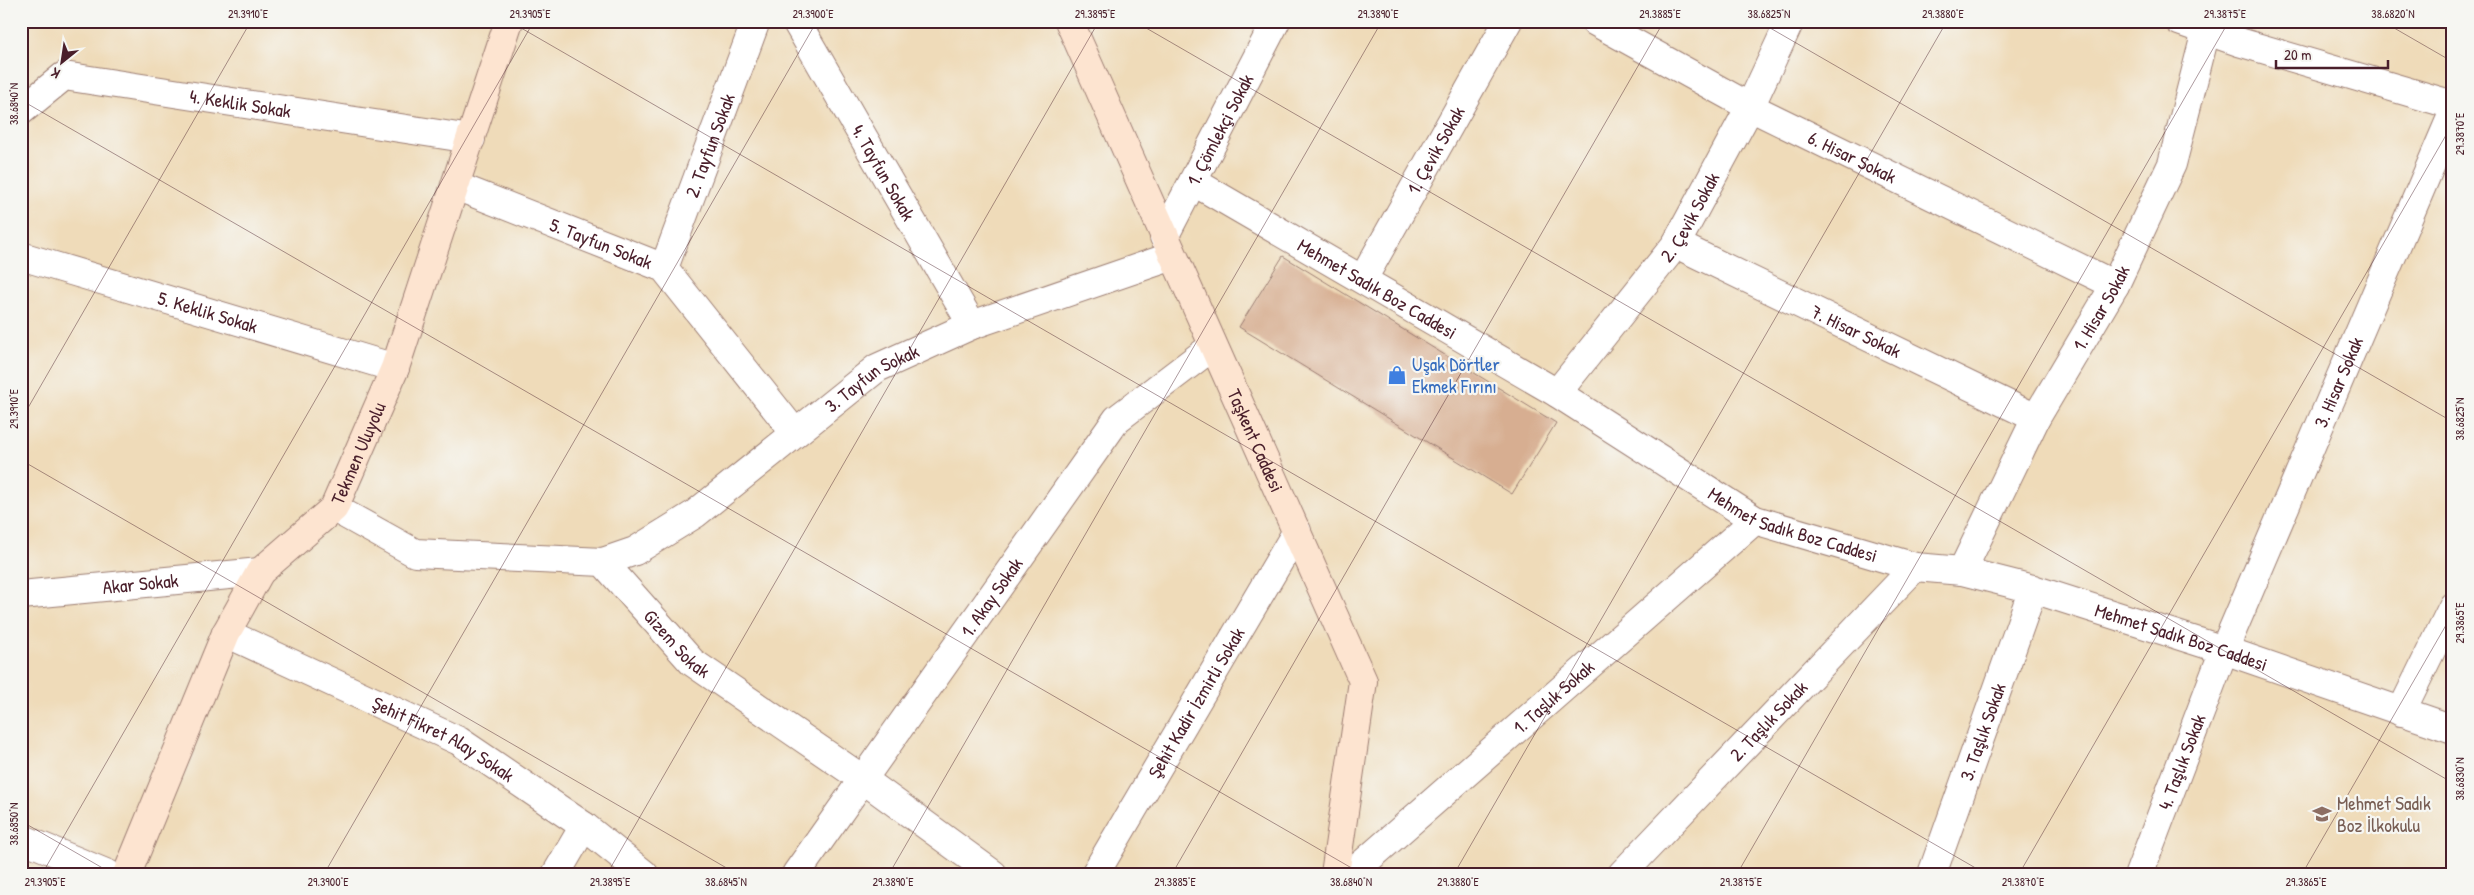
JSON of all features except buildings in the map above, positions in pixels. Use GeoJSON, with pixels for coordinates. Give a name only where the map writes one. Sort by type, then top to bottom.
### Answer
{"type":"FeatureCollection","features":[{"type":"Feature","properties":{"kind":"street","name":"Tekmen Uluyolu"},"geometry":{"type":"LineString","coordinates":[[127,874],[226,633],[260,572],[334,508],[395,368],[509,21]]}},
{"type":"Feature","properties":{"kind":"street","name":"2. Tayfun Sokak"},"geometry":{"type":"LineString","coordinates":[[664,268],[756,21]]}},
{"type":"Feature","properties":{"kind":"street","name":"4. Tayfun Sokak"},"geometry":{"type":"LineString","coordinates":[[796,21],[972,325]]}},
{"type":"Feature","properties":{"kind":"street","name":"Taşkent Caddesi"},"geometry":{"type":"LineString","coordinates":[[1069,21],[1364,681],[1335,874]]}},
{"type":"Feature","properties":{"kind":"street","name":"1. Çömlekçi Sokak"},"geometry":{"type":"LineString","coordinates":[[1168,246],[1194,182],[1276,21]]}},
{"type":"Feature","properties":{"kind":"street","name":"1. Çevik Sokak"},"geometry":{"type":"LineString","coordinates":[[1363,279],[1508,21]]}},
{"type":"Feature","properties":{"kind":"street","name":"6. Hisar Sokak"},"geometry":{"type":"LineString","coordinates":[[1594,21],[1750,107],[2115,285]]}},
{"type":"Feature","properties":{"kind":"street","name":"2. Çevik Sokak"},"geometry":{"type":"LineString","coordinates":[[1558,393],[1676,244],[1750,107],[1790,21]]}},
{"type":"Feature","properties":{"kind":"street"},"geometry":{"type":"LineString","coordinates":[[2180,21],[2206,31],[2242,32],[2453,105]]}},
{"type":"Feature","properties":{"kind":"street","name":"1. Hisar Sokak"},"geometry":{"type":"LineString","coordinates":[[1962,572],[2036,418],[2115,285],[2172,164],[2206,31]]}},
{"type":"Feature","properties":{"kind":"street","name":"4. Keklik Sokak"},"geometry":{"type":"LineString","coordinates":[[21,111],[64,76],[471,139]]}},
{"type":"Feature","properties":{"kind":"street","name":"3. Hisar Sokak"},"geometry":{"type":"LineString","coordinates":[[2224,650],[2453,113]]}},
{"type":"Feature","properties":{"kind":"street","name":"Mehmet Sadık Boz Caddesi"},"geometry":{"type":"LineString","coordinates":[[1194,182],[1558,393],[1755,520],[1915,567],[1962,572],[2034,589],[2224,650],[2453,728]]}},
{"type":"Feature","properties":{"kind":"street","name":"5. Tayfun Sokak"},"geometry":{"type":"LineString","coordinates":[[456,186],[664,268],[795,433]]}},
{"type":"Feature","properties":{"kind":"street","name":"7. Hisar Sokak"},"geometry":{"type":"LineString","coordinates":[[1676,244],[2036,418]]}},
{"type":"Feature","properties":{"kind":"street","name":"3. Tayfun Sokak"},"geometry":{"type":"LineString","coordinates":[[604,562],[635,551],[696,514],[877,368],[972,325],[1168,246]]}},
{"type":"Feature","properties":{"kind":"street","name":"5. Keklik Sokak"},"geometry":{"type":"LineString","coordinates":[[21,256],[395,368]]}},
{"type":"Feature","properties":{"kind":"street","name":"1. Akay Sokak"},"geometry":{"type":"LineString","coordinates":[[796,874],[1117,420],[1213,346]]}},
{"type":"Feature","properties":{"kind":"street"},"geometry":{"type":"LineString","coordinates":[[334,508],[415,553],[604,562]]}},
{"type":"Feature","properties":{"kind":"street","name":"1. Taşlık Sokak"},"geometry":{"type":"LineString","coordinates":[[1352,874],[1755,520]]}},
{"type":"Feature","properties":{"kind":"street","name":"Şehit Kadir İzmirli Sokak"},"geometry":{"type":"LineString","coordinates":[[1095,874],[1297,531]]}},
{"type":"Feature","properties":{"kind":"street","name":"Gizem Sokak"},"geometry":{"type":"LineString","coordinates":[[604,562],[692,662],[864,780],[994,874]]}},
{"type":"Feature","properties":{"kind":"street","name":"2. Taşlık Sokak"},"geometry":{"type":"LineString","coordinates":[[1622,874],[1915,567]]}},
{"type":"Feature","properties":{"kind":"street","name":"Akar Sokak"},"geometry":{"type":"LineString","coordinates":[[21,595],[260,572]]}},
{"type":"Feature","properties":{"kind":"street","name":"3. Taşlık Sokak"},"geometry":{"type":"LineString","coordinates":[[1932,874],[2034,589]]}},
{"type":"Feature","properties":{"kind":"street"},"geometry":{"type":"LineString","coordinates":[[2402,712],[2453,606]]}},
{"type":"Feature","properties":{"kind":"street","name":"Şehit Fikret Alay Sokak"},"geometry":{"type":"LineString","coordinates":[[226,633],[460,742],[584,826],[644,874]]}},
{"type":"Feature","properties":{"kind":"street","name":"4. Taşlık Sokak"},"geometry":{"type":"LineString","coordinates":[[2139,874],[2224,650]]}},
{"type":"Feature","properties":{"kind":"street"},"geometry":{"type":"LineString","coordinates":[[556,874],[584,826]]}},
{"type":"Feature","properties":{"kind":"street"},"geometry":{"type":"LineString","coordinates":[[21,838],[108,874]]}},
{"type":"Feature","properties":{"kind":"place","name":"Uşak Dörtler Ekmek Fırını"},"geometry":{"type":"Point","coordinates":[1397,375]}},
{"type":"Feature","properties":{"kind":"place","name":"Mehmet Sadık Boz İlkokulu"},"geometry":{"type":"Point","coordinates":[2322,814]}}]}
